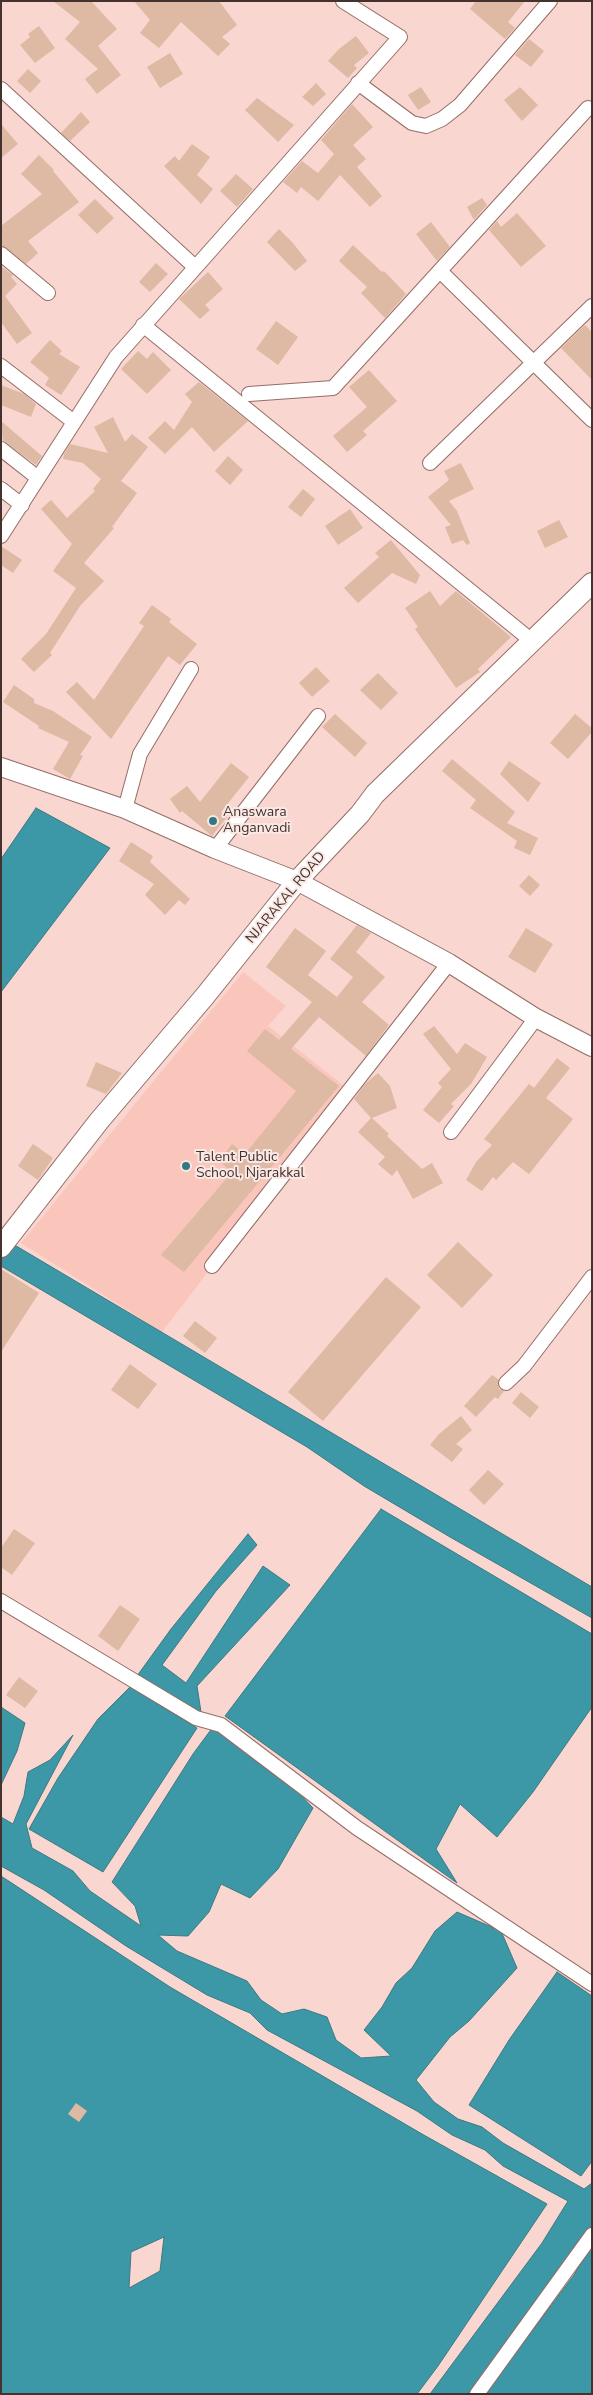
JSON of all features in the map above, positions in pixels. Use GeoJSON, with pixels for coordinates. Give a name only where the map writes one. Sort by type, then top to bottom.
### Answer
{"type":"FeatureCollection","features":[{"type":"Feature","properties":{"kind":"main road","name":"NJARAKAL ROAD"},"geometry":{"type":"LineString","coordinates":[[5,1243],[99,1121],[205,996],[297,881],[360,814],[375,794],[592,583]]}},
{"type":"Feature","properties":{"kind":"street"},"geometry":{"type":"LineString","coordinates":[[1,536],[116,357],[400,37],[343,1]]}},
{"type":"Feature","properties":{"kind":"street"},"geometry":{"type":"LineString","coordinates":[[358,83],[412,123],[426,126],[442,119],[460,105],[550,1]]}},
{"type":"Feature","properties":{"kind":"street"},"geometry":{"type":"LineString","coordinates":[[1,89],[195,267]]}},
{"type":"Feature","properties":{"kind":"street"},"geometry":{"type":"LineString","coordinates":[[249,394],[333,388],[588,108]]}},
{"type":"Feature","properties":{"kind":"street"},"geometry":{"type":"LineString","coordinates":[[1,254],[48,293]]}},
{"type":"Feature","properties":{"kind":"street"},"geometry":{"type":"LineString","coordinates":[[440,271],[592,420]]}},
{"type":"Feature","properties":{"kind":"street"},"geometry":{"type":"LineString","coordinates":[[430,463],[592,306]]}},
{"type":"Feature","properties":{"kind":"street"},"geometry":{"type":"LineString","coordinates":[[143,325],[532,641]]}},
{"type":"Feature","properties":{"kind":"street"},"geometry":{"type":"LineString","coordinates":[[1,366],[74,422]]}},
{"type":"Feature","properties":{"kind":"street"},"geometry":{"type":"LineString","coordinates":[[1,449],[38,478]]}},
{"type":"Feature","properties":{"kind":"street"},"geometry":{"type":"LineString","coordinates":[[1,489],[22,505]]}},
{"type":"Feature","properties":{"kind":"street"},"geometry":{"type":"LineString","coordinates":[[125,809],[140,754],[191,669]]}},
{"type":"Feature","properties":{"kind":"street"},"geometry":{"type":"LineString","coordinates":[[215,849],[318,716]]}},
{"type":"Feature","properties":{"kind":"street"},"geometry":{"type":"LineString","coordinates":[[1,767],[125,809],[215,849],[297,881],[449,963],[536,1018],[592,1047]]}},
{"type":"Feature","properties":{"kind":"street"},"geometry":{"type":"LineString","coordinates":[[212,1266],[449,963]]}},
{"type":"Feature","properties":{"kind":"street"},"geometry":{"type":"LineString","coordinates":[[451,1132],[536,1018]]}},
{"type":"Feature","properties":{"kind":"street"},"geometry":{"type":"LineString","coordinates":[[506,1383],[524,1366],[592,1277]]}},
{"type":"Feature","properties":{"kind":"street"},"geometry":{"type":"LineString","coordinates":[[1,1601],[196,1718],[221,1725],[357,1828],[592,1984]]}},
{"type":"Feature","properties":{"kind":"street"},"geometry":{"type":"LineString","coordinates":[[476,2394],[592,2235]]}},
{"type":"Feature","properties":{"kind":"shaded area","name":"Talent Public School, Njarakkal"},"geometry":{"type":"Polygon","coordinates":[[[243,972],[286,1006],[268,1026],[348,1089],[162,1332],[21,1243],[243,972]]]}},
{"type":"Feature","properties":{"kind":"water"},"geometry":{"type":"Polygon","coordinates":[[[36,808],[110,848],[1,992],[1,859],[36,808]]]}},
{"type":"Feature","properties":{"kind":"water"},"geometry":{"type":"Polygon","coordinates":[[[1,1237],[592,1587],[592,1618],[364,1486],[307,1447],[1,1266],[1,1237]]]}},
{"type":"Feature","properties":{"kind":"water"},"geometry":{"type":"Polygon","coordinates":[[[381,1509],[592,1634],[592,1707],[533,1792],[497,1837],[460,1804],[436,1849],[457,1883],[225,1716],[381,1509]]]}},
{"type":"Feature","properties":{"kind":"water"},"geometry":{"type":"Polygon","coordinates":[[[248,1534],[257,1545],[216,1591],[162,1665],[186,1683],[263,1566],[290,1585],[197,1686],[201,1712],[137,1676],[171,1629],[248,1534]]]}},
{"type":"Feature","properties":{"kind":"water"},"geometry":{"type":"Polygon","coordinates":[[[130,1687],[197,1728],[103,1872],[29,1829],[58,1778],[98,1719],[130,1687]]]}},
{"type":"Feature","properties":{"kind":"water"},"geometry":{"type":"Polygon","coordinates":[[[1,1707],[25,1723],[17,1751],[1,1785],[1,1707]]]}},
{"type":"Feature","properties":{"kind":"water"},"geometry":{"type":"Polygon","coordinates":[[[213,1727],[297,1791],[313,1808],[278,1869],[250,1898],[221,1884],[209,1912],[188,1936],[158,1935],[177,1951],[247,1981],[261,2000],[282,2014],[304,2009],[327,2017],[336,2040],[361,2058],[391,2056],[364,2030],[382,2007],[396,1983],[412,1968],[435,1931],[457,1912],[501,1931],[517,1968],[469,2021],[450,2037],[416,2080],[434,2102],[458,2119],[482,2127],[503,2143],[584,2189],[592,2183],[592,2226],[551,2287],[473,2394],[430,2394],[542,2243],[568,2201],[503,2166],[485,2150],[452,2135],[417,2111],[267,2030],[250,2013],[207,1995],[126,1946],[44,1890],[1,1866],[1,1817],[13,1824],[24,1796],[28,1772],[50,1760],[73,1735],[26,1824],[32,1848],[73,1871],[90,1891],[141,1926],[135,1906],[112,1882],[193,1754],[213,1727]]]}},
{"type":"Feature","properties":{"kind":"water"},"geometry":{"type":"Polygon","coordinates":[[[1,1876],[170,1987],[422,2134],[547,2204],[438,2366],[417,2394],[1,2394],[1,1876]],[[164,2237],[131,2252],[129,2288],[160,2271],[164,2237]]]}},
{"type":"Feature","properties":{"kind":"water"},"geometry":{"type":"Polygon","coordinates":[[[557,1972],[592,1996],[592,2161],[581,2176],[469,2105],[509,2040],[557,1972]]]}},
{"type":"Feature","properties":{"kind":"water"},"geometry":{"type":"Polygon","coordinates":[[[592,2245],[592,2394],[485,2394],[574,2275],[592,2245]]]}},
{"type":"Feature","properties":{"kind":"building"},"geometry":{"type":"Polygon","coordinates":[[[53,1],[91,1],[117,29],[98,46],[121,75],[97,94],[85,79],[98,69],[65,39],[80,22],[53,1]]]}},
{"type":"Feature","properties":{"kind":"building"},"geometry":{"type":"Polygon","coordinates":[[[134,1],[219,1],[237,25],[222,37],[230,44],[218,56],[181,22],[159,48],[140,33],[150,20],[134,1]]]}},
{"type":"Feature","properties":{"kind":"building"},"geometry":{"type":"Polygon","coordinates":[[[476,1],[525,1],[508,22],[515,28],[505,39],[470,9],[476,1]]]}},
{"type":"Feature","properties":{"kind":"building"},"geometry":{"type":"Polygon","coordinates":[[[39,26],[55,48],[35,63],[20,45],[30,37],[28,34],[39,26]]]}},
{"type":"Feature","properties":{"kind":"building"},"geometry":{"type":"Polygon","coordinates":[[[356,36],[369,53],[354,65],[357,68],[348,78],[328,61],[339,49],[356,36]]]}},
{"type":"Feature","properties":{"kind":"building"},"geometry":{"type":"Polygon","coordinates":[[[529,39],[544,51],[531,67],[515,55],[529,39]]]}},
{"type":"Feature","properties":{"kind":"building"},"geometry":{"type":"Polygon","coordinates":[[[170,53],[183,74],[160,88],[147,67],[170,53]]]}},
{"type":"Feature","properties":{"kind":"building"},"geometry":{"type":"Polygon","coordinates":[[[28,69],[41,81],[30,93],[17,81],[28,69]]]}},
{"type":"Feature","properties":{"kind":"building"},"geometry":{"type":"Polygon","coordinates":[[[316,83],[326,94],[313,106],[302,97],[316,83]]]}},
{"type":"Feature","properties":{"kind":"building"},"geometry":{"type":"Polygon","coordinates":[[[421,87],[431,102],[418,110],[408,95],[421,87]]]}},
{"type":"Feature","properties":{"kind":"building"},"geometry":{"type":"Polygon","coordinates":[[[520,87],[538,105],[522,121],[504,100],[520,87]]]}},
{"type":"Feature","properties":{"kind":"building"},"geometry":{"type":"Polygon","coordinates":[[[257,98],[294,125],[278,142],[245,110],[257,98]]]}},
{"type":"Feature","properties":{"kind":"building"},"geometry":{"type":"Polygon","coordinates":[[[352,104],[373,127],[353,145],[366,159],[357,167],[382,196],[370,207],[340,175],[318,201],[301,187],[297,193],[283,182],[302,161],[318,173],[334,154],[321,140],[352,104]]]}},
{"type":"Feature","properties":{"kind":"building"},"geometry":{"type":"Polygon","coordinates":[[[81,112],[90,122],[70,141],[61,133],[81,112]]]}},
{"type":"Feature","properties":{"kind":"building"},"geometry":{"type":"Polygon","coordinates":[[[1,124],[18,144],[1,158],[1,124]]]}},
{"type":"Feature","properties":{"kind":"building"},"geometry":{"type":"Polygon","coordinates":[[[192,144],[210,157],[197,175],[213,189],[201,204],[164,166],[175,156],[179,161],[192,144]]]}},
{"type":"Feature","properties":{"kind":"building"},"geometry":{"type":"Polygon","coordinates":[[[39,155],[54,170],[79,202],[28,241],[38,253],[26,264],[1,245],[1,226],[42,194],[21,174],[39,155]]]}},
{"type":"Feature","properties":{"kind":"building"},"geometry":{"type":"Polygon","coordinates":[[[236,174],[253,189],[237,207],[220,191],[236,174]]]}},
{"type":"Feature","properties":{"kind":"building"},"geometry":{"type":"Polygon","coordinates":[[[482,198],[487,205],[474,220],[467,207],[482,198]]]}},
{"type":"Feature","properties":{"kind":"building"},"geometry":{"type":"Polygon","coordinates":[[[95,199],[114,218],[97,234],[78,215],[95,199]]]}},
{"type":"Feature","properties":{"kind":"building"},"geometry":{"type":"Polygon","coordinates":[[[517,213],[546,246],[521,267],[489,230],[497,221],[501,227],[517,213]]]}},
{"type":"Feature","properties":{"kind":"building"},"geometry":{"type":"Polygon","coordinates":[[[431,222],[450,247],[437,261],[416,234],[431,222]]]}},
{"type":"Feature","properties":{"kind":"building"},"geometry":{"type":"Polygon","coordinates":[[[279,229],[307,261],[295,271],[267,242],[279,229]]]}},
{"type":"Feature","properties":{"kind":"building"},"geometry":{"type":"Polygon","coordinates":[[[353,245],[382,272],[384,271],[406,294],[385,318],[361,293],[367,287],[339,261],[353,245]]]}},
{"type":"Feature","properties":{"kind":"building"},"geometry":{"type":"Polygon","coordinates":[[[156,263],[168,274],[150,292],[139,282],[156,263]]]}},
{"type":"Feature","properties":{"kind":"building"},"geometry":{"type":"Polygon","coordinates":[[[1,266],[13,275],[11,277],[17,284],[5,296],[32,333],[17,344],[1,322],[1,266]]]}},
{"type":"Feature","properties":{"kind":"building"},"geometry":{"type":"Polygon","coordinates":[[[208,272],[223,289],[205,305],[210,310],[200,319],[179,299],[208,272]]]}},
{"type":"Feature","properties":{"kind":"building"},"geometry":{"type":"Polygon","coordinates":[[[276,321],[298,337],[278,365],[256,349],[276,321]]]}},
{"type":"Feature","properties":{"kind":"building"},"geometry":{"type":"Polygon","coordinates":[[[585,325],[592,332],[592,380],[561,348],[585,325]]]}},
{"type":"Feature","properties":{"kind":"building"},"geometry":{"type":"Polygon","coordinates":[[[50,340],[62,351],[59,354],[80,367],[61,395],[45,385],[49,378],[30,362],[50,340]]]}},
{"type":"Feature","properties":{"kind":"building"},"geometry":{"type":"Polygon","coordinates":[[[138,351],[147,359],[153,352],[171,370],[147,394],[121,369],[138,351]]]}},
{"type":"Feature","properties":{"kind":"building"},"geometry":{"type":"Polygon","coordinates":[[[369,370],[397,401],[363,431],[367,435],[347,452],[333,436],[367,407],[349,387],[369,370]]]}},
{"type":"Feature","properties":{"kind":"building"},"geometry":{"type":"Polygon","coordinates":[[[199,382],[248,421],[214,452],[192,427],[165,454],[148,438],[165,421],[174,430],[192,402],[185,394],[199,382]]]}},
{"type":"Feature","properties":{"kind":"building"},"geometry":{"type":"Polygon","coordinates":[[[1,385],[24,394],[36,404],[31,417],[1,405],[1,385]]]}},
{"type":"Feature","properties":{"kind":"building"},"geometry":{"type":"Polygon","coordinates":[[[113,417],[125,442],[132,434],[148,447],[121,481],[137,493],[112,527],[114,528],[84,563],[104,581],[80,606],[50,653],[52,655],[34,672],[21,659],[46,634],[76,588],[53,571],[72,544],[41,509],[51,500],[67,518],[95,491],[93,489],[101,479],[83,463],[63,459],[64,454],[70,444],[108,453],[94,427],[113,417]]]}},
{"type":"Feature","properties":{"kind":"building"},"geometry":{"type":"Polygon","coordinates":[[[1,421],[42,456],[36,465],[3,441],[1,421]]]}},
{"type":"Feature","properties":{"kind":"building"},"geometry":{"type":"Polygon","coordinates":[[[228,456],[243,470],[230,485],[215,471],[228,456]]]}},
{"type":"Feature","properties":{"kind":"building"},"geometry":{"type":"Polygon","coordinates":[[[461,463],[474,489],[449,501],[457,511],[470,543],[467,545],[463,540],[452,544],[445,527],[451,525],[428,497],[449,480],[444,471],[461,463]]]}},
{"type":"Feature","properties":{"kind":"building"},"geometry":{"type":"Polygon","coordinates":[[[303,489],[315,499],[301,517],[288,507],[303,489]]]}},
{"type":"Feature","properties":{"kind":"building"},"geometry":{"type":"Polygon","coordinates":[[[350,509],[363,528],[338,545],[325,526],[350,509]]]}},
{"type":"Feature","properties":{"kind":"building"},"geometry":{"type":"Polygon","coordinates":[[[559,520],[568,537],[545,548],[537,531],[559,520]]]}},
{"type":"Feature","properties":{"kind":"building"},"geometry":{"type":"Polygon","coordinates":[[[391,540],[420,575],[416,584],[392,573],[358,603],[344,588],[379,557],[375,553],[391,540]]]}},
{"type":"Feature","properties":{"kind":"building"},"geometry":{"type":"Polygon","coordinates":[[[1,546],[22,560],[13,573],[1,565],[1,546]]]}},
{"type":"Feature","properties":{"kind":"building"},"geometry":{"type":"Polygon","coordinates":[[[430,591],[440,606],[456,591],[511,637],[478,669],[480,672],[456,688],[415,629],[418,627],[405,608],[430,591]]]}},
{"type":"Feature","properties":{"kind":"building"},"geometry":{"type":"Polygon","coordinates":[[[152,605],[171,619],[169,622],[197,644],[180,665],[168,656],[111,739],[66,692],[77,682],[94,700],[144,626],[139,623],[152,605]]]}},
{"type":"Feature","properties":{"kind":"building"},"geometry":{"type":"Polygon","coordinates":[[[316,667],[330,681],[312,697],[299,683],[316,667]]]}},
{"type":"Feature","properties":{"kind":"building"},"geometry":{"type":"Polygon","coordinates":[[[378,673],[398,693],[381,710],[360,690],[378,673]]]}},
{"type":"Feature","properties":{"kind":"building"},"geometry":{"type":"Polygon","coordinates":[[[14,685],[34,699],[34,703],[53,711],[92,737],[80,755],[83,756],[70,779],[53,769],[69,742],[38,728],[39,726],[3,702],[14,685]]]}},
{"type":"Feature","properties":{"kind":"building"},"geometry":{"type":"Polygon","coordinates":[[[335,714],[367,743],[355,757],[322,727],[335,714]]]}},
{"type":"Feature","properties":{"kind":"building"},"geometry":{"type":"Polygon","coordinates":[[[575,714],[592,728],[592,732],[568,759],[550,743],[575,714]]]}},
{"type":"Feature","properties":{"kind":"building"},"geometry":{"type":"Polygon","coordinates":[[[452,759],[515,812],[507,823],[538,838],[530,855],[514,848],[517,841],[470,808],[476,800],[442,771],[452,759]]]}},
{"type":"Feature","properties":{"kind":"building"},"geometry":{"type":"Polygon","coordinates":[[[509,761],[541,783],[528,802],[500,774],[509,761]]]}},
{"type":"Feature","properties":{"kind":"building"},"geometry":{"type":"Polygon","coordinates":[[[231,763],[249,777],[221,812],[227,817],[212,836],[182,811],[180,813],[170,799],[187,786],[200,802],[231,763]]]}},
{"type":"Feature","properties":{"kind":"building"},"geometry":{"type":"Polygon","coordinates":[[[131,842],[153,856],[150,862],[190,899],[185,905],[179,900],[165,915],[145,895],[154,884],[119,861],[131,842]]]}},
{"type":"Feature","properties":{"kind":"building"},"geometry":{"type":"Polygon","coordinates":[[[529,875],[540,885],[530,896],[519,886],[529,875]]]}},
{"type":"Feature","properties":{"kind":"building"},"geometry":{"type":"Polygon","coordinates":[[[357,925],[371,933],[356,952],[385,977],[362,1002],[389,1025],[366,1056],[319,1017],[291,1049],[339,1086],[184,1272],[161,1255],[232,1172],[219,1161],[232,1144],[245,1154],[296,1091],[247,1051],[265,1029],[279,1040],[312,1002],[266,967],[295,928],[326,951],[308,975],[337,997],[353,977],[330,959],[357,925]]]}},
{"type":"Feature","properties":{"kind":"building"},"geometry":{"type":"Polygon","coordinates":[[[526,928],[553,944],[535,973],[508,957],[526,928]]]}},
{"type":"Feature","properties":{"kind":"building"},"geometry":{"type":"Polygon","coordinates":[[[434,1026],[457,1054],[465,1043],[487,1057],[471,1084],[451,1104],[454,1106],[439,1123],[423,1110],[442,1087],[438,1083],[451,1069],[423,1034],[434,1026]]]}},
{"type":"Feature","properties":{"kind":"building"},"geometry":{"type":"Polygon","coordinates":[[[557,1058],[570,1068],[546,1098],[573,1119],[529,1174],[513,1162],[496,1180],[493,1177],[482,1191],[466,1180],[476,1162],[492,1145],[484,1139],[529,1084],[534,1088],[557,1058]]]}},
{"type":"Feature","properties":{"kind":"building"},"geometry":{"type":"Polygon","coordinates":[[[96,1062],[122,1073],[106,1094],[86,1086],[96,1062]]]}},
{"type":"Feature","properties":{"kind":"building"},"geometry":{"type":"Polygon","coordinates":[[[378,1073],[390,1086],[397,1108],[372,1118],[389,1134],[387,1136],[422,1169],[432,1163],[443,1183],[413,1199],[397,1170],[392,1176],[378,1164],[385,1157],[358,1132],[371,1118],[354,1099],[365,1084],[378,1073]]]}},
{"type":"Feature","properties":{"kind":"building"},"geometry":{"type":"Polygon","coordinates":[[[33,1144],[53,1158],[38,1180],[18,1166],[33,1144]]]}},
{"type":"Feature","properties":{"kind":"building"},"geometry":{"type":"Polygon","coordinates":[[[458,1242],[493,1275],[462,1308],[427,1275],[458,1242]]]}},
{"type":"Feature","properties":{"kind":"building"},"geometry":{"type":"Polygon","coordinates":[[[1,1269],[39,1293],[1,1352],[1,1269]]]}},
{"type":"Feature","properties":{"kind":"building"},"geometry":{"type":"Polygon","coordinates":[[[386,1277],[421,1307],[323,1421],[288,1392],[386,1277]]]}},
{"type":"Feature","properties":{"kind":"building"},"geometry":{"type":"Polygon","coordinates":[[[195,1321],[217,1338],[205,1353],[183,1336],[195,1321]]]}},
{"type":"Feature","properties":{"kind":"building"},"geometry":{"type":"Polygon","coordinates":[[[130,1364],[157,1384],[138,1409],[111,1390],[130,1364]]]}},
{"type":"Feature","properties":{"kind":"building"},"geometry":{"type":"Polygon","coordinates":[[[492,1375],[498,1379],[499,1389],[504,1391],[498,1399],[495,1397],[476,1417],[464,1406],[492,1375]]]}},
{"type":"Feature","properties":{"kind":"building"},"geometry":{"type":"Polygon","coordinates":[[[521,1392],[539,1407],[530,1418],[512,1403],[521,1392]]]}},
{"type":"Feature","properties":{"kind":"building"},"geometry":{"type":"Polygon","coordinates":[[[461,1416],[472,1430],[456,1444],[463,1449],[452,1462],[430,1445],[439,1434],[461,1416]]]}},
{"type":"Feature","properties":{"kind":"building"},"geometry":{"type":"Polygon","coordinates":[[[488,1470],[504,1484],[484,1505],[469,1490],[488,1470]]]}},
{"type":"Feature","properties":{"kind":"building"},"geometry":{"type":"Polygon","coordinates":[[[14,1529],[35,1543],[12,1575],[1,1567],[1,1548],[14,1529]]]}},
{"type":"Feature","properties":{"kind":"building"},"geometry":{"type":"Polygon","coordinates":[[[120,1605],[140,1619],[118,1651],[98,1636],[120,1605]]]}},
{"type":"Feature","properties":{"kind":"building"},"geometry":{"type":"Polygon","coordinates":[[[19,1677],[38,1691],[25,1708],[6,1695],[19,1677]]]}},
{"type":"Feature","properties":{"kind":"building"},"geometry":{"type":"Polygon","coordinates":[[[76,2103],[87,2111],[79,2122],[68,2114],[76,2103]]]}},
{"type":"Feature","properties":{"kind":"place","name":"Anaswara Anganvadi"},"geometry":{"type":"Point","coordinates":[213,821]}},
{"type":"Feature","properties":{"kind":"place","name":"Talent Public School, Njarakkal"},"geometry":{"type":"Point","coordinates":[186,1166]}}]}
